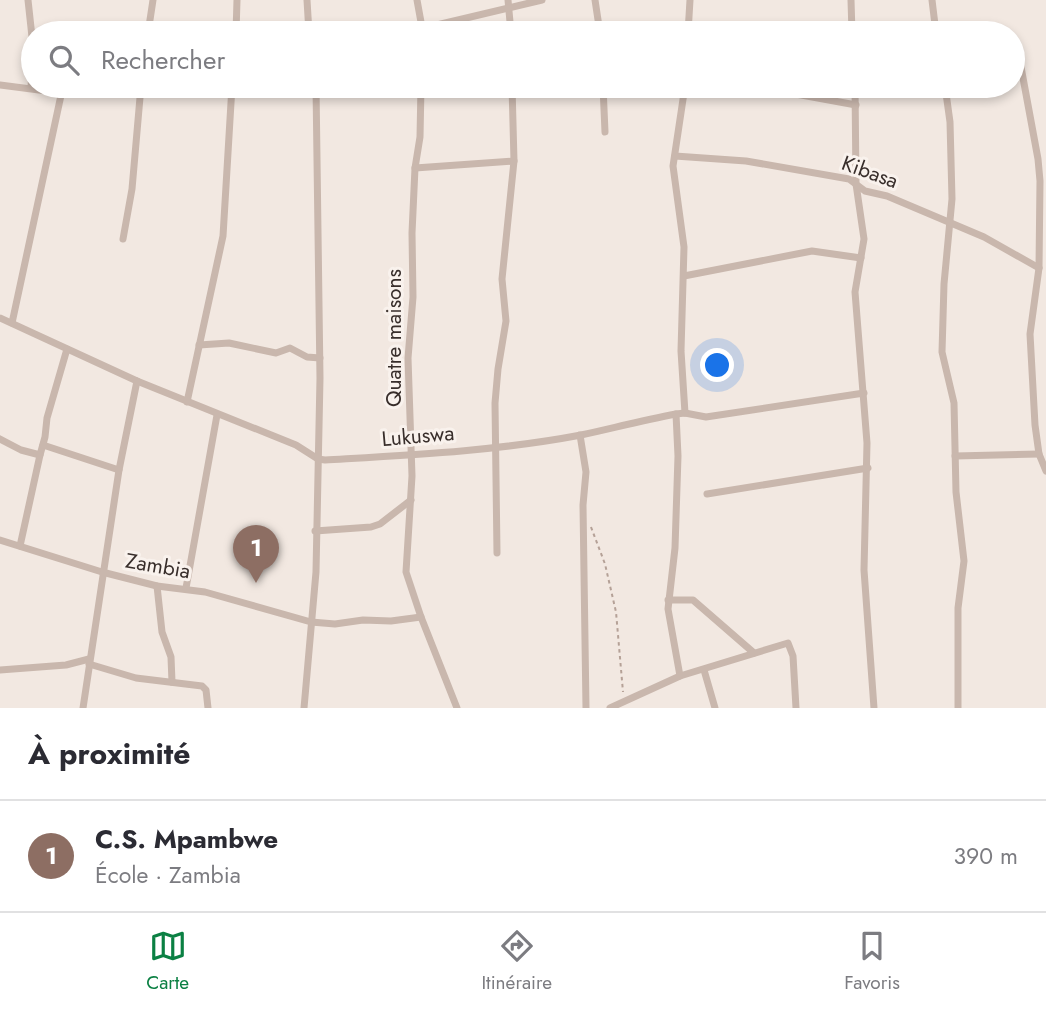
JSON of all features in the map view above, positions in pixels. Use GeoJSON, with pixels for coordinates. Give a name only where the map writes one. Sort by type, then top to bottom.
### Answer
{"type":"FeatureCollection","features":[{"type":"Feature","properties":{"kind":"street"},"geometry":{"type":"LineString","coordinates":[[28,0],[30,21]]}},
{"type":"Feature","properties":{"kind":"street"},"geometry":{"type":"LineString","coordinates":[[150,21],[153,0]]}},
{"type":"Feature","properties":{"kind":"street"},"geometry":{"type":"LineString","coordinates":[[236,21],[237,0]]}},
{"type":"Feature","properties":{"kind":"street"},"geometry":{"type":"LineString","coordinates":[[307,0],[308,21]]}},
{"type":"Feature","properties":{"kind":"street"},"geometry":{"type":"LineString","coordinates":[[417,0],[421,21]]}},
{"type":"Feature","properties":{"kind":"street"},"geometry":{"type":"LineString","coordinates":[[455,21],[509,4],[542,0]]}},
{"type":"Feature","properties":{"kind":"street"},"geometry":{"type":"LineString","coordinates":[[595,0],[598,21]]}},
{"type":"Feature","properties":{"kind":"street"},"geometry":{"type":"LineString","coordinates":[[689,21],[690,0]]}},
{"type":"Feature","properties":{"kind":"street"},"geometry":{"type":"LineString","coordinates":[[851,0],[852,21]]}},
{"type":"Feature","properties":{"kind":"street"},"geometry":{"type":"LineString","coordinates":[[932,0],[935,21]]}},
{"type":"Feature","properties":{"kind":"street"},"geometry":{"type":"LineString","coordinates":[[0,85],[21,87]]}},
{"type":"Feature","properties":{"kind":"street"},"geometry":{"type":"LineString","coordinates":[[1025,89],[1038,159],[1039,268],[1030,334],[1032,393],[1039,454],[1046,471]]}},
{"type":"Feature","properties":{"kind":"street"},"geometry":{"type":"LineString","coordinates":[[12,323],[60,98]]}},
{"type":"Feature","properties":{"kind":"street"},"geometry":{"type":"LineString","coordinates":[[123,239],[132,189],[140,98]]}},
{"type":"Feature","properties":{"kind":"street"},"geometry":{"type":"LineString","coordinates":[[187,402],[223,236],[231,98]]}},
{"type":"Feature","properties":{"kind":"street"},"geometry":{"type":"LineString","coordinates":[[304,708],[316,572],[320,358],[316,98]]}},
{"type":"Feature","properties":{"kind":"street","name":"Quatre maisons"},"geometry":{"type":"LineString","coordinates":[[421,98],[420,137],[415,169],[413,297],[408,358],[411,500],[406,572],[457,708]]}},
{"type":"Feature","properties":{"kind":"street"},"geometry":{"type":"LineString","coordinates":[[497,553],[495,403],[506,321],[502,279],[514,161],[512,98]]}},
{"type":"Feature","properties":{"kind":"street"},"geometry":{"type":"LineString","coordinates":[[604,98],[605,132]]}},
{"type":"Feature","properties":{"kind":"street"},"geometry":{"type":"LineString","coordinates":[[683,98],[673,166],[683,233],[681,351],[685,413]]}},
{"type":"Feature","properties":{"kind":"street"},"geometry":{"type":"LineString","coordinates":[[818,98],[856,105]]}},
{"type":"Feature","properties":{"kind":"street"},"geometry":{"type":"LineString","coordinates":[[856,98],[856,184],[864,229],[855,292],[868,468],[864,570],[874,708]]}},
{"type":"Feature","properties":{"kind":"street"},"geometry":{"type":"LineString","coordinates":[[945,98],[951,146],[950,221],[944,272],[942,352],[954,403],[956,492],[964,561],[958,608],[958,708]]}},
{"type":"Feature","properties":{"kind":"street","name":"Kibasa"},"geometry":{"type":"LineString","coordinates":[[675,156],[777,165],[849,179],[865,191],[887,196],[950,221],[1039,268]]}},
{"type":"Feature","properties":{"kind":"street"},"geometry":{"type":"LineString","coordinates":[[415,169],[514,161]]}},
{"type":"Feature","properties":{"kind":"street"},"geometry":{"type":"LineString","coordinates":[[684,276],[812,251],[861,258]]}},
{"type":"Feature","properties":{"kind":"street"},"geometry":{"type":"LineString","coordinates":[[0,318],[137,381],[303,448],[318,459]]}},
{"type":"Feature","properties":{"kind":"street"},"geometry":{"type":"LineString","coordinates":[[199,345],[229,343],[276,352],[290,348],[307,357],[320,358]]}},
{"type":"Feature","properties":{"kind":"street"},"geometry":{"type":"LineString","coordinates":[[20,546],[47,418],[67,349]]}},
{"type":"Feature","properties":{"kind":"street"},"geometry":{"type":"LineString","coordinates":[[83,708],[102,572],[137,381]]}},
{"type":"Feature","properties":{"kind":"street","name":"Lukuswa"},"geometry":{"type":"LineString","coordinates":[[318,459],[411,455],[497,447],[580,435],[676,414],[706,417],[864,393]]}},
{"type":"Feature","properties":{"kind":"street"},"geometry":{"type":"LineString","coordinates":[[676,414],[678,456],[675,548],[668,600],[669,620],[680,676]]}},
{"type":"Feature","properties":{"kind":"street"},"geometry":{"type":"LineString","coordinates":[[186,588],[218,415]]}},
{"type":"Feature","properties":{"kind":"street"},"geometry":{"type":"LineString","coordinates":[[580,435],[586,472],[586,708]]}},
{"type":"Feature","properties":{"kind":"street"},"geometry":{"type":"LineString","coordinates":[[0,439],[21,450],[40,455]]}},
{"type":"Feature","properties":{"kind":"street"},"geometry":{"type":"LineString","coordinates":[[43,446],[119,470]]}},
{"type":"Feature","properties":{"kind":"street"},"geometry":{"type":"LineString","coordinates":[[955,456],[1039,454]]}},
{"type":"Feature","properties":{"kind":"street"},"geometry":{"type":"LineString","coordinates":[[707,494],[868,468]]}},
{"type":"Feature","properties":{"kind":"street"},"geometry":{"type":"LineString","coordinates":[[315,531],[371,527],[380,524],[411,500]]}},
{"type":"Feature","properties":{"kind":"street","name":"Zambia"},"geometry":{"type":"LineString","coordinates":[[0,540],[102,572],[157,586],[186,588],[311,622],[327,624],[421,617]]}},
{"type":"Feature","properties":{"kind":"street"},"geometry":{"type":"LineString","coordinates":[[157,586],[162,632],[171,657],[172,682]]}},
{"type":"Feature","properties":{"kind":"street"},"geometry":{"type":"LineString","coordinates":[[668,600],[693,600],[754,653]]}},
{"type":"Feature","properties":{"kind":"street"},"geometry":{"type":"LineString","coordinates":[[610,708],[680,676],[785,643],[789,645],[793,656],[796,708]]}},
{"type":"Feature","properties":{"kind":"street"},"geometry":{"type":"LineString","coordinates":[[0,670],[89,661],[136,678],[202,686],[206,690],[208,708]]}},
{"type":"Feature","properties":{"kind":"street"},"geometry":{"type":"LineString","coordinates":[[704,670],[715,708]]}},
{"type":"Feature","properties":{"kind":"street"},"geometry":{"type":"LineString","coordinates":[[626,699],[630,708]]}},
{"type":"Feature","properties":{"kind":"path"},"geometry":{"type":"LineString","coordinates":[[584,514],[591,525],[609,581],[616,612],[621,683],[626,699]]}},
{"type":"Feature","properties":{"kind":"place","name":"C.S. Mpambwe"},"geometry":{"type":"Point","coordinates":[256,583]}}]}
